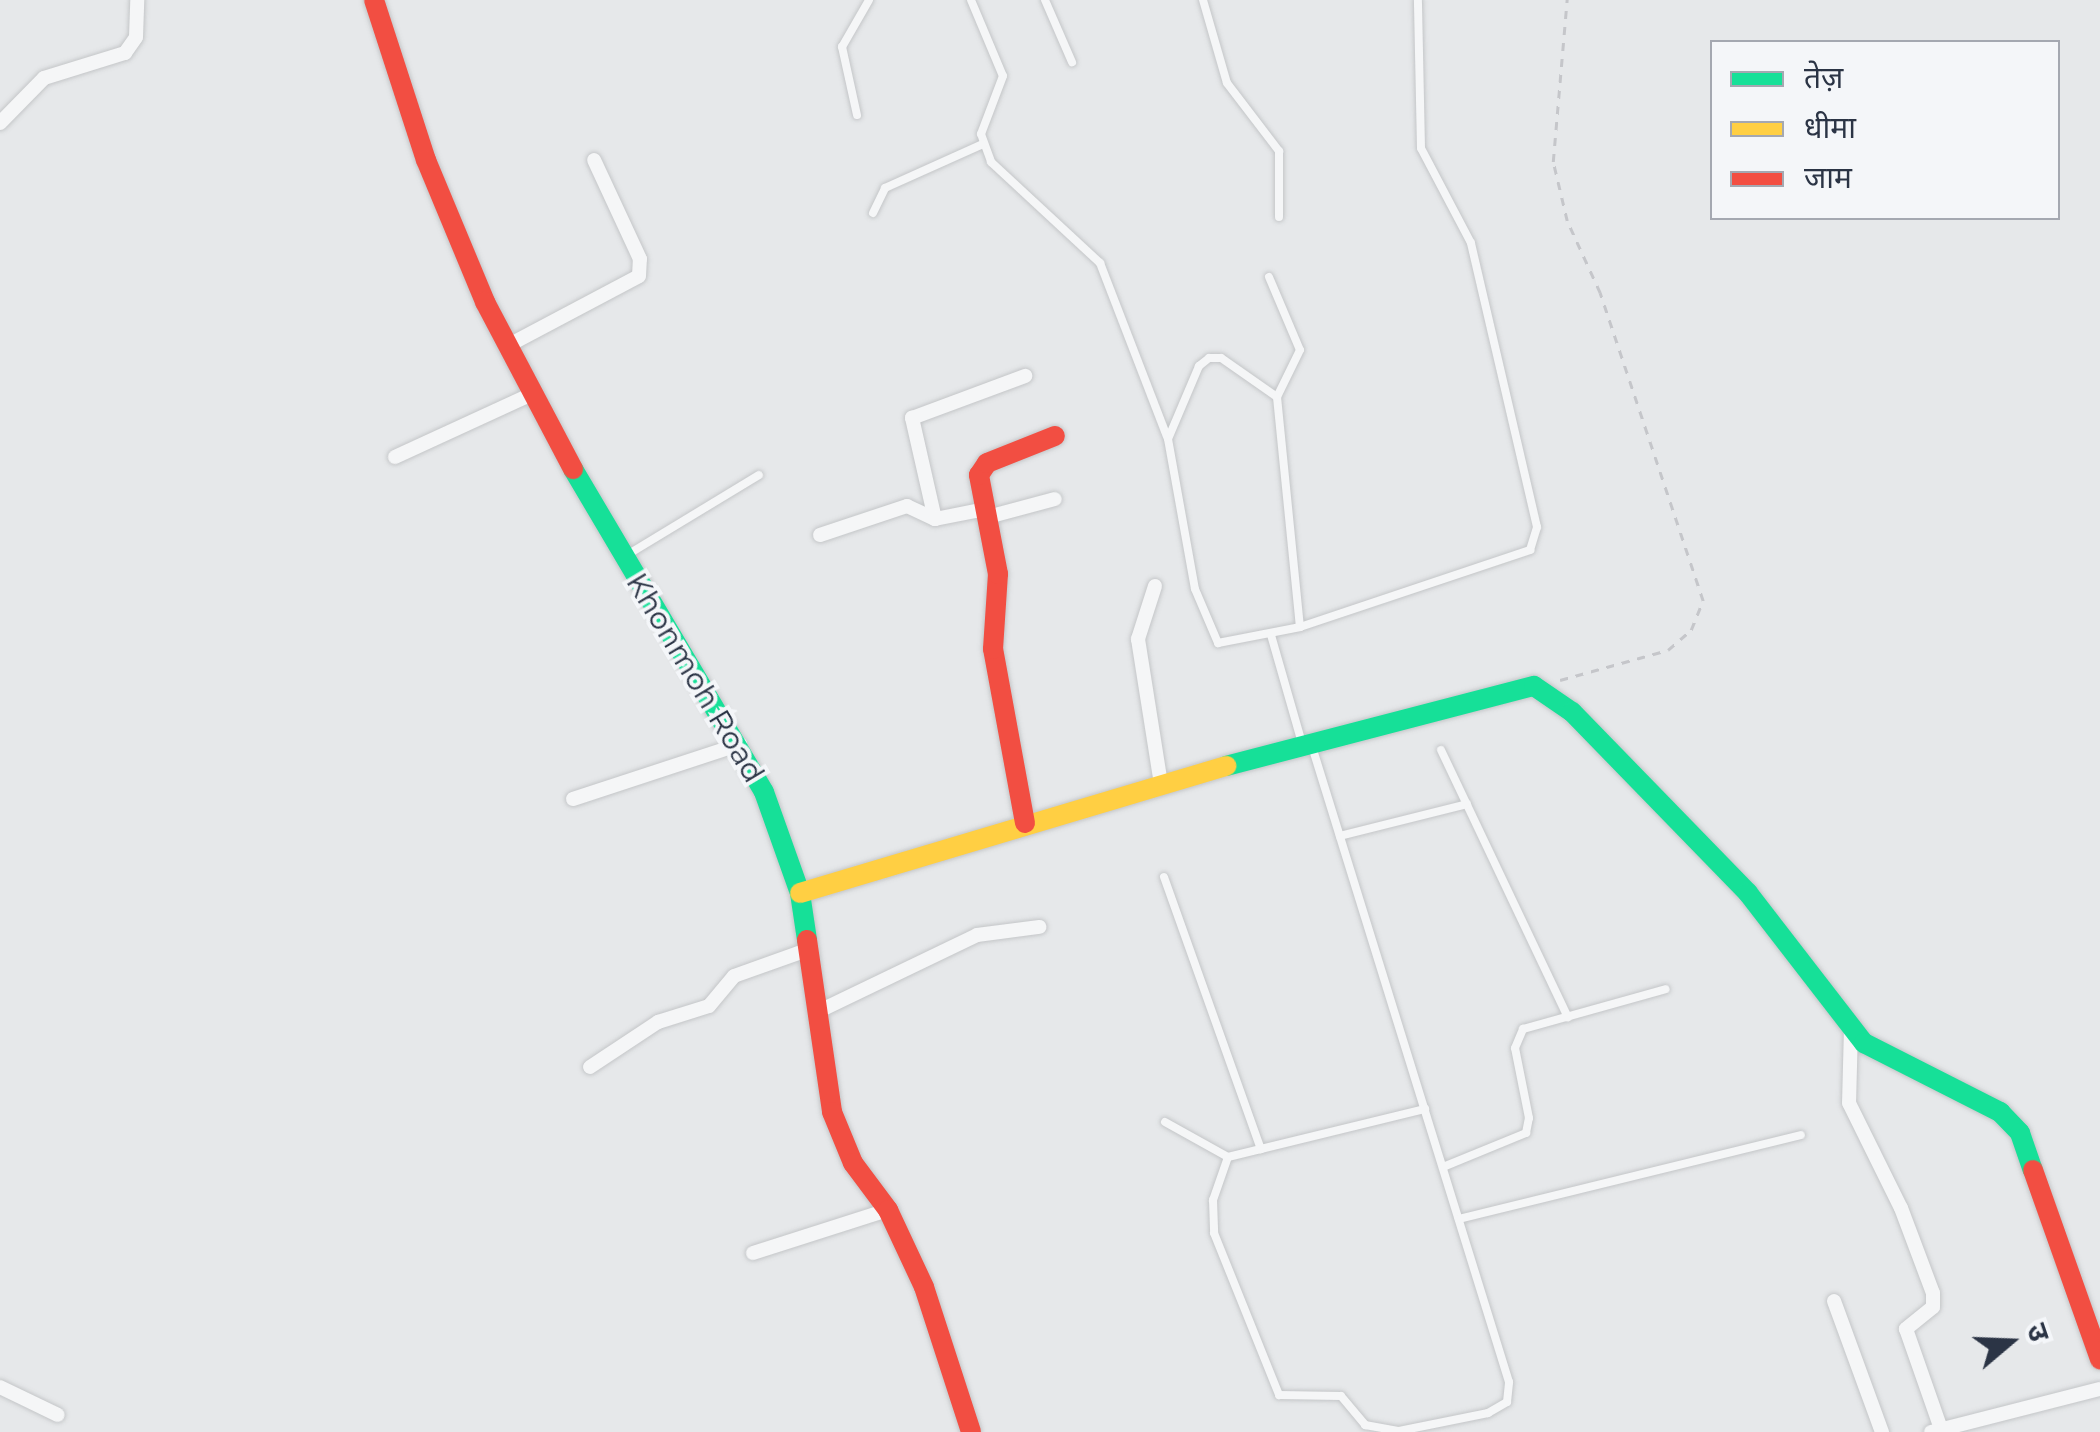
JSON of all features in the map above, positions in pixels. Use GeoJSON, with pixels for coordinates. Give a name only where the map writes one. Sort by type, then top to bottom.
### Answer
{"type":"FeatureCollection","features":[{"type":"Feature","properties":{"kind":"street"},"geometry":{"type":"LineString","coordinates":[[0,123],[44,78],[125,53],[136,37],[137,0]]}},
{"type":"Feature","properties":{"kind":"street","name":"Khonmoh Road"},"geometry":{"type":"LineString","coordinates":[[374,0],[426,160],[506,346],[621,558],[740,744],[800,893],[815,1013],[841,1138],[888,1210],[942,1330],[971,1432]]}},
{"type":"Feature","properties":{"kind":"street"},"geometry":{"type":"LineString","coordinates":[[506,346],[640,276],[640,259],[594,160]]}},
{"type":"Feature","properties":{"kind":"street"},"geometry":{"type":"LineString","coordinates":[[935,519],[912,418],[1025,376]]}},
{"type":"Feature","properties":{"kind":"street"},"geometry":{"type":"LineString","coordinates":[[395,458],[534,393]]}},
{"type":"Feature","properties":{"kind":"street"},"geometry":{"type":"LineString","coordinates":[[1025,823],[993,649],[998,594],[981,468],[1055,436]]}},
{"type":"Feature","properties":{"kind":"street"},"geometry":{"type":"LineString","coordinates":[[820,535],[907,506],[935,519],[1055,499]]}},
{"type":"Feature","properties":{"kind":"street"},"geometry":{"type":"LineString","coordinates":[[1155,586],[1138,639],[1143,705],[1161,784]]}},
{"type":"Feature","properties":{"kind":"street"},"geometry":{"type":"LineString","coordinates":[[800,893],[1306,742],[1534,686],[1572,712],[1748,893],[1864,1043],[2000,1112],[2020,1133],[2100,1359]]}},
{"type":"Feature","properties":{"kind":"street"},"geometry":{"type":"LineString","coordinates":[[573,799],[740,744]]}},
{"type":"Feature","properties":{"kind":"street"},"geometry":{"type":"LineString","coordinates":[[815,1013],[978,936],[1039,927]]}},
{"type":"Feature","properties":{"kind":"street"},"geometry":{"type":"LineString","coordinates":[[590,1068],[658,1022],[708,1006],[734,976],[807,950]]}},
{"type":"Feature","properties":{"kind":"street"},"geometry":{"type":"LineString","coordinates":[[1851,1028],[1849,1104],[1901,1208],[1933,1293],[1934,1307],[1906,1329],[1936,1431],[2100,1388]]}},
{"type":"Feature","properties":{"kind":"street"},"geometry":{"type":"LineString","coordinates":[[753,1252],[888,1210]]}},
{"type":"Feature","properties":{"kind":"street"},"geometry":{"type":"LineString","coordinates":[[1834,1301],[1882,1432]]}},
{"type":"Feature","properties":{"kind":"street"},"geometry":{"type":"LineString","coordinates":[[0,1387],[58,1415]]}},
{"type":"Feature","properties":{"kind":"lane"},"geometry":{"type":"LineString","coordinates":[[857,115],[842,47],[869,0]]}},
{"type":"Feature","properties":{"kind":"lane"},"geometry":{"type":"LineString","coordinates":[[971,0],[1002,76],[983,122],[984,144],[1014,190],[1100,264],[1168,439],[1195,589],[1210,634],[1230,645],[1300,627],[1525,553],[1538,535],[1470,242],[1421,148],[1418,0]]}},
{"type":"Feature","properties":{"kind":"lane"},"geometry":{"type":"LineString","coordinates":[[1045,0],[1072,62]]}},
{"type":"Feature","properties":{"kind":"lane"},"geometry":{"type":"LineString","coordinates":[[1203,0],[1227,83],[1279,151],[1279,217]]}},
{"type":"Feature","properties":{"kind":"lane"},"geometry":{"type":"LineString","coordinates":[[872,213],[885,188],[984,144]]}},
{"type":"Feature","properties":{"kind":"lane"},"geometry":{"type":"LineString","coordinates":[[1269,278],[1300,350],[1277,397],[1300,627]]}},
{"type":"Feature","properties":{"kind":"lane"},"geometry":{"type":"LineString","coordinates":[[1168,439],[1199,366],[1209,358],[1221,358],[1277,397]]}},
{"type":"Feature","properties":{"kind":"lane"},"geometry":{"type":"LineString","coordinates":[[621,558],[760,475]]}},
{"type":"Feature","properties":{"kind":"lane"},"geometry":{"type":"LineString","coordinates":[[1228,1157],[1213,1200],[1214,1234],[1272,1387],[1290,1400],[1341,1396],[1374,1429],[1412,1430],[1500,1410],[1511,1394],[1340,836],[1272,635]]}},
{"type":"Feature","properties":{"kind":"lane"},"geometry":{"type":"LineString","coordinates":[[1441,750],[1568,1017]]}},
{"type":"Feature","properties":{"kind":"lane"},"geometry":{"type":"LineString","coordinates":[[1340,836],[1467,804]]}},
{"type":"Feature","properties":{"kind":"lane"},"geometry":{"type":"LineString","coordinates":[[1164,877],[1261,1149]]}},
{"type":"Feature","properties":{"kind":"lane"},"geometry":{"type":"LineString","coordinates":[[1442,1167],[1526,1134],[1516,1039],[1523,1029],[1666,990]]}},
{"type":"Feature","properties":{"kind":"lane"},"geometry":{"type":"LineString","coordinates":[[1166,1122],[1228,1157],[1425,1109]]}},
{"type":"Feature","properties":{"kind":"lane"},"geometry":{"type":"LineString","coordinates":[[1459,1219],[1801,1135]]}},
{"type":"Feature","properties":{"kind":"path"},"geometry":{"type":"LineString","coordinates":[[1534,686],[1668,650],[1691,630],[1703,601],[1600,293],[1567,221],[1553,162],[1567,0]]}},
{"type":"Feature","properties":{"kind":"traffic: fast"},"geometry":{"type":"LineString","coordinates":[[573,469],[764,792],[800,893],[807,940]]}},
{"type":"Feature","properties":{"kind":"traffic: fast"},"geometry":{"type":"LineString","coordinates":[[1226,766],[1534,686],[1572,712],[1748,893],[1864,1043],[2000,1112],[2020,1133],[2033,1170]]}},
{"type":"Feature","properties":{"kind":"traffic: slow"},"geometry":{"type":"LineString","coordinates":[[800,893],[1226,766]]}},
{"type":"Feature","properties":{"kind":"traffic: jam"},"geometry":{"type":"LineString","coordinates":[[374,0],[426,160],[485,302],[573,469]]}},
{"type":"Feature","properties":{"kind":"traffic: jam"},"geometry":{"type":"LineString","coordinates":[[1025,823],[993,649],[998,574],[979,475],[987,463],[1055,436]]}},
{"type":"Feature","properties":{"kind":"traffic: jam"},"geometry":{"type":"LineString","coordinates":[[807,940],[832,1112],[853,1163],[888,1210],[924,1287],[971,1432]]}},
{"type":"Feature","properties":{"kind":"traffic: jam"},"geometry":{"type":"LineString","coordinates":[[2033,1170],[2100,1359]]}}]}
